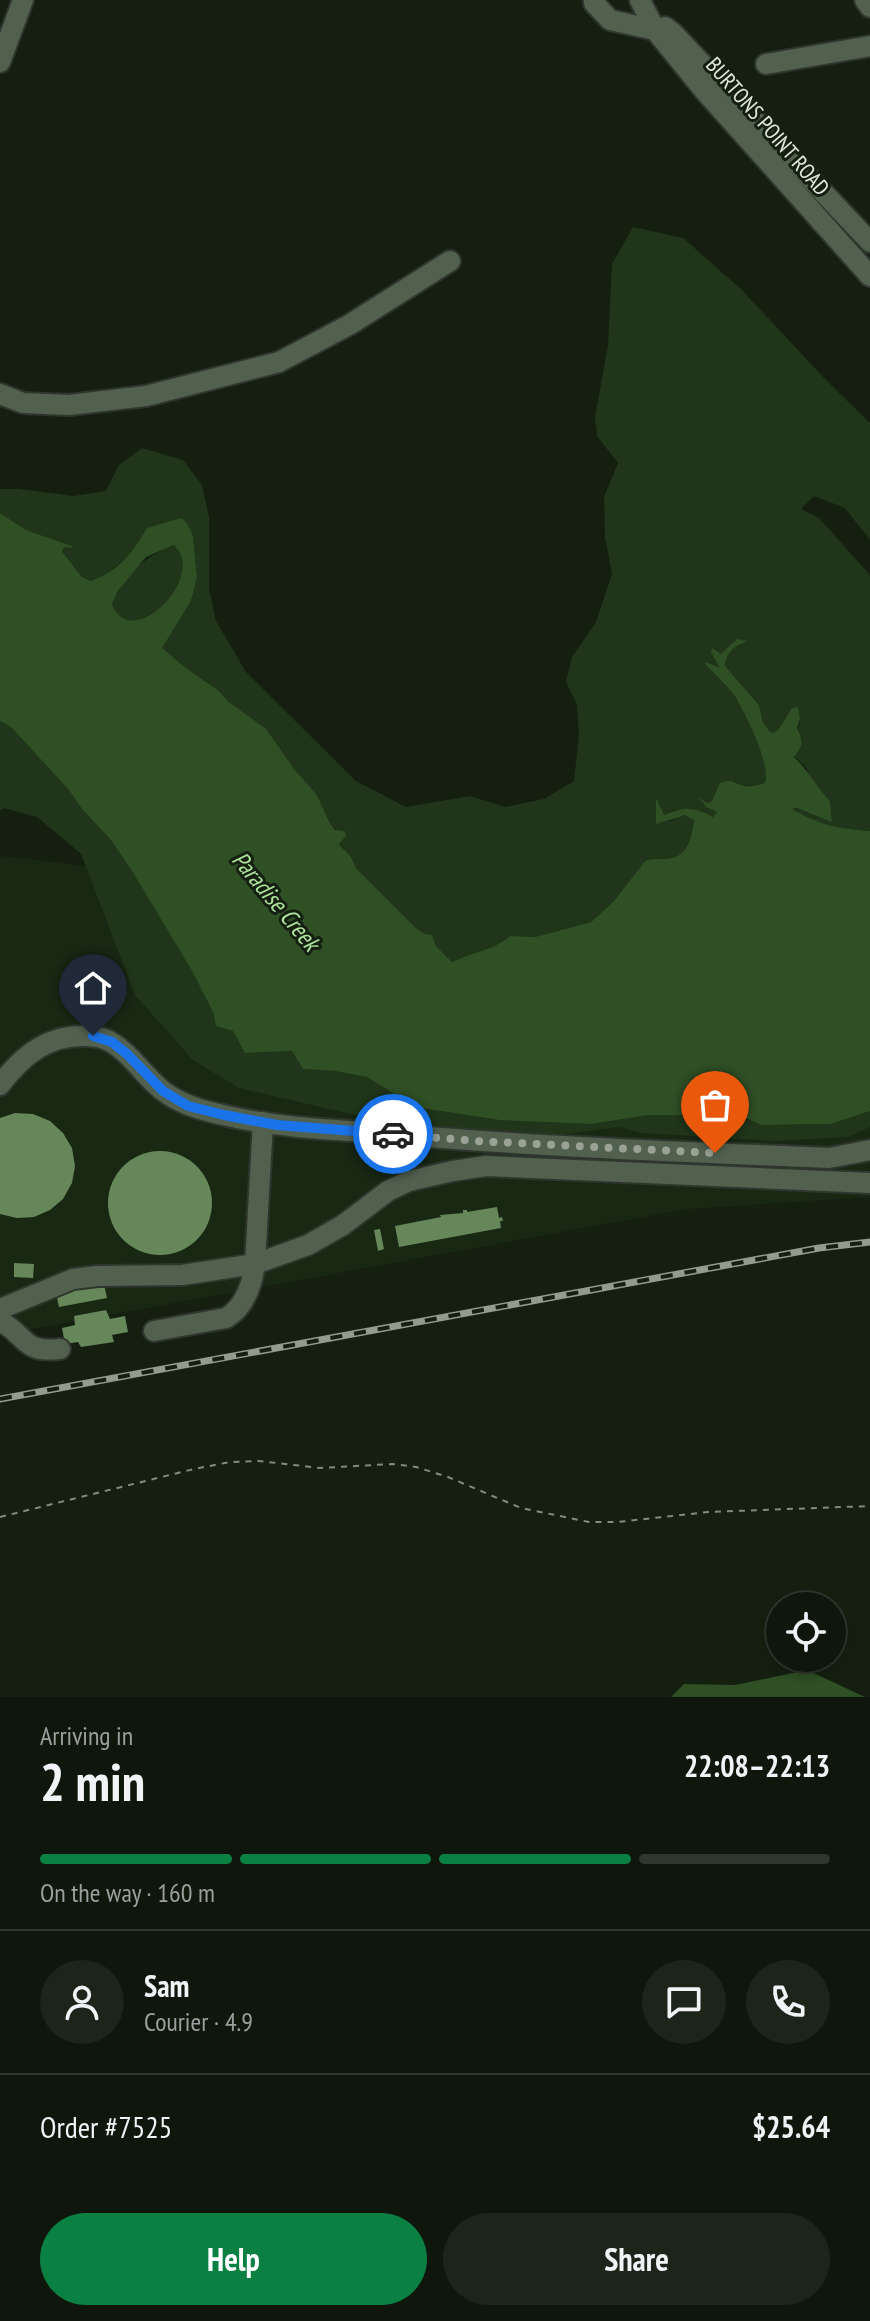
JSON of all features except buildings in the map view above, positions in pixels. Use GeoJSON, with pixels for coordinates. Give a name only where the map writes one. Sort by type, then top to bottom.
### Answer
{"type":"FeatureCollection","features":[{"type":"Feature","properties":{"kind":"street"},"geometry":{"type":"LineString","coordinates":[[0,62],[23,0]]}},
{"type":"Feature","properties":{"kind":"street"},"geometry":{"type":"LineString","coordinates":[[594,0],[610,20],[655,30],[665,27],[673,33],[870,242]]}},
{"type":"Feature","properties":{"kind":"street","name":"BURTONS POINT ROAD"},"geometry":{"type":"LineString","coordinates":[[640,0],[655,30],[703,89],[870,276]]}},
{"type":"Feature","properties":{"kind":"street"},"geometry":{"type":"LineString","coordinates":[[865,0],[870,7]]}},
{"type":"Feature","properties":{"kind":"street"},"geometry":{"type":"LineString","coordinates":[[766,64],[870,46]]}},
{"type":"Feature","properties":{"kind":"street"},"geometry":{"type":"LineString","coordinates":[[0,394],[23,403],[69,405],[146,396],[279,362],[349,325],[450,261]]}},
{"type":"Feature","properties":{"kind":"street"},"geometry":{"type":"LineString","coordinates":[[0,1085],[30,1052],[50,1041],[93,1036],[112,1042],[163,1091],[188,1106],[263,1122],[476,1141],[616,1149],[829,1158],[870,1150]]}},
{"type":"Feature","properties":{"kind":"street"},"geometry":{"type":"LineString","coordinates":[[154,1331],[226,1318],[235,1312],[252,1281],[263,1122]]}},
{"type":"Feature","properties":{"kind":"street"},"geometry":{"type":"LineString","coordinates":[[0,1309],[73,1279],[182,1275],[255,1264],[308,1245],[343,1225],[388,1191],[409,1181],[464,1169],[486,1166],[870,1183]]}},
{"type":"Feature","properties":{"kind":"street"},"geometry":{"type":"LineString","coordinates":[[0,1321],[32,1347],[41,1351],[60,1349]]}},
{"type":"Feature","properties":{"kind":"path"},"geometry":{"type":"LineString","coordinates":[[0,1517],[194,1469],[230,1462],[259,1461],[320,1468],[392,1464],[416,1467],[521,1508],[589,1522],[618,1522],[708,1512],[870,1506]]}},
{"type":"Feature","properties":{"kind":"shaded area"},"geometry":{"type":"Polygon","coordinates":[[[633,227],[683,238],[740,288],[870,423],[870,540],[845,508],[814,496],[801,509],[819,518],[870,575],[870,831],[830,826],[793,811],[796,808],[832,821],[830,801],[794,756],[800,719],[791,709],[779,729],[770,732],[763,722],[759,705],[725,666],[726,657],[737,644],[737,639],[721,655],[713,649],[722,669],[705,664],[733,694],[746,716],[762,752],[765,783],[740,785],[707,803],[702,799],[717,812],[713,817],[675,810],[663,815],[657,801],[664,820],[671,821],[684,815],[694,819],[691,837],[678,856],[645,861],[614,901],[591,922],[535,937],[510,936],[452,962],[436,946],[432,935],[416,928],[356,868],[339,843],[345,831],[336,830],[329,821],[317,795],[219,691],[161,648],[191,601],[197,577],[193,536],[155,526],[147,528],[124,559],[91,581],[82,577],[62,550],[72,546],[26,530],[0,513],[0,489],[74,496],[106,491],[119,465],[142,448],[183,460],[202,485],[209,517],[209,589],[216,621],[246,672],[356,781],[406,807],[470,796],[505,807],[544,799],[574,781],[579,734],[577,705],[566,682],[572,657],[596,622],[612,574],[605,537],[604,497],[618,463],[597,436],[595,417],[608,345],[612,264],[633,227]]]}},
{"type":"Feature","properties":{"kind":"shaded area"},"geometry":{"type":"Polygon","coordinates":[[[175,545],[182,559],[181,575],[174,592],[163,606],[149,616],[134,620],[121,617],[112,604],[123,584],[145,561],[175,545]]]}},
{"type":"Feature","properties":{"kind":"shaded area"},"geometry":{"type":"Polygon","coordinates":[[[0,721],[11,727],[70,790],[82,809],[110,839],[192,971],[213,1012],[216,1025],[233,1031],[246,1053],[293,1051],[303,1069],[367,1077],[415,1107],[499,1120],[592,1124],[648,1115],[692,1115],[742,1116],[761,1125],[831,1124],[870,1111],[870,1127],[848,1137],[776,1141],[642,1133],[619,1127],[560,1135],[477,1130],[389,1123],[239,1088],[193,1060],[135,995],[81,854],[37,817],[3,808],[0,811],[0,721]]]}},
{"type":"Feature","properties":{"kind":"shaded area"},"geometry":{"type":"Polygon","coordinates":[[[0,856],[132,871],[415,1107],[831,1124],[870,1111],[870,1197],[687,1209],[0,1335],[0,856]]]}},
{"type":"Feature","properties":{"kind":"water","name":"Paradise Creek"},"geometry":{"type":"Polygon","coordinates":[[[0,513],[26,530],[72,546],[64,547],[62,551],[82,577],[91,581],[124,560],[147,528],[181,518],[193,536],[197,577],[191,601],[162,648],[266,729],[317,795],[335,830],[345,831],[346,836],[339,844],[356,868],[416,928],[432,935],[436,946],[452,962],[496,945],[510,936],[535,937],[591,922],[614,901],[645,861],[678,856],[689,843],[694,820],[684,815],[656,824],[656,798],[664,815],[689,809],[713,817],[717,812],[706,807],[699,797],[707,803],[712,801],[720,783],[731,781],[747,786],[765,783],[761,752],[746,716],[733,694],[705,664],[720,668],[711,652],[712,648],[721,654],[737,639],[748,641],[732,650],[725,666],[759,705],[763,722],[770,732],[779,729],[791,709],[798,707],[800,719],[797,728],[802,743],[794,757],[830,801],[832,822],[797,808],[793,810],[830,825],[870,831],[870,1111],[831,1124],[761,1125],[742,1116],[692,1115],[648,1115],[592,1124],[499,1120],[415,1107],[367,1077],[303,1069],[292,1051],[245,1053],[233,1031],[216,1026],[213,1012],[192,971],[110,839],[11,727],[0,721],[0,513]],[[174,545],[146,557],[118,591],[112,604],[122,617],[134,620],[149,616],[163,605],[181,575],[182,559],[174,545]]]}},
{"type":"Feature","properties":{"kind":"water"},"geometry":{"type":"Polygon","coordinates":[[[811,1672],[865,1697],[671,1697],[684,1684],[735,1685],[811,1672]]]}},
{"type":"Feature","properties":{"kind":"railway"},"geometry":{"type":"LineString","coordinates":[[0,1399],[819,1248],[870,1242]]}},
{"type":"Feature","properties":{"kind":"way so far"},"geometry":{"type":"LineString","coordinates":[[393,1134],[715,1153]]}},
{"type":"Feature","properties":{"kind":"route"},"geometry":{"type":"LineString","coordinates":[[93,1036],[112,1042],[163,1091],[188,1106],[277,1125],[393,1134]]}}]}
